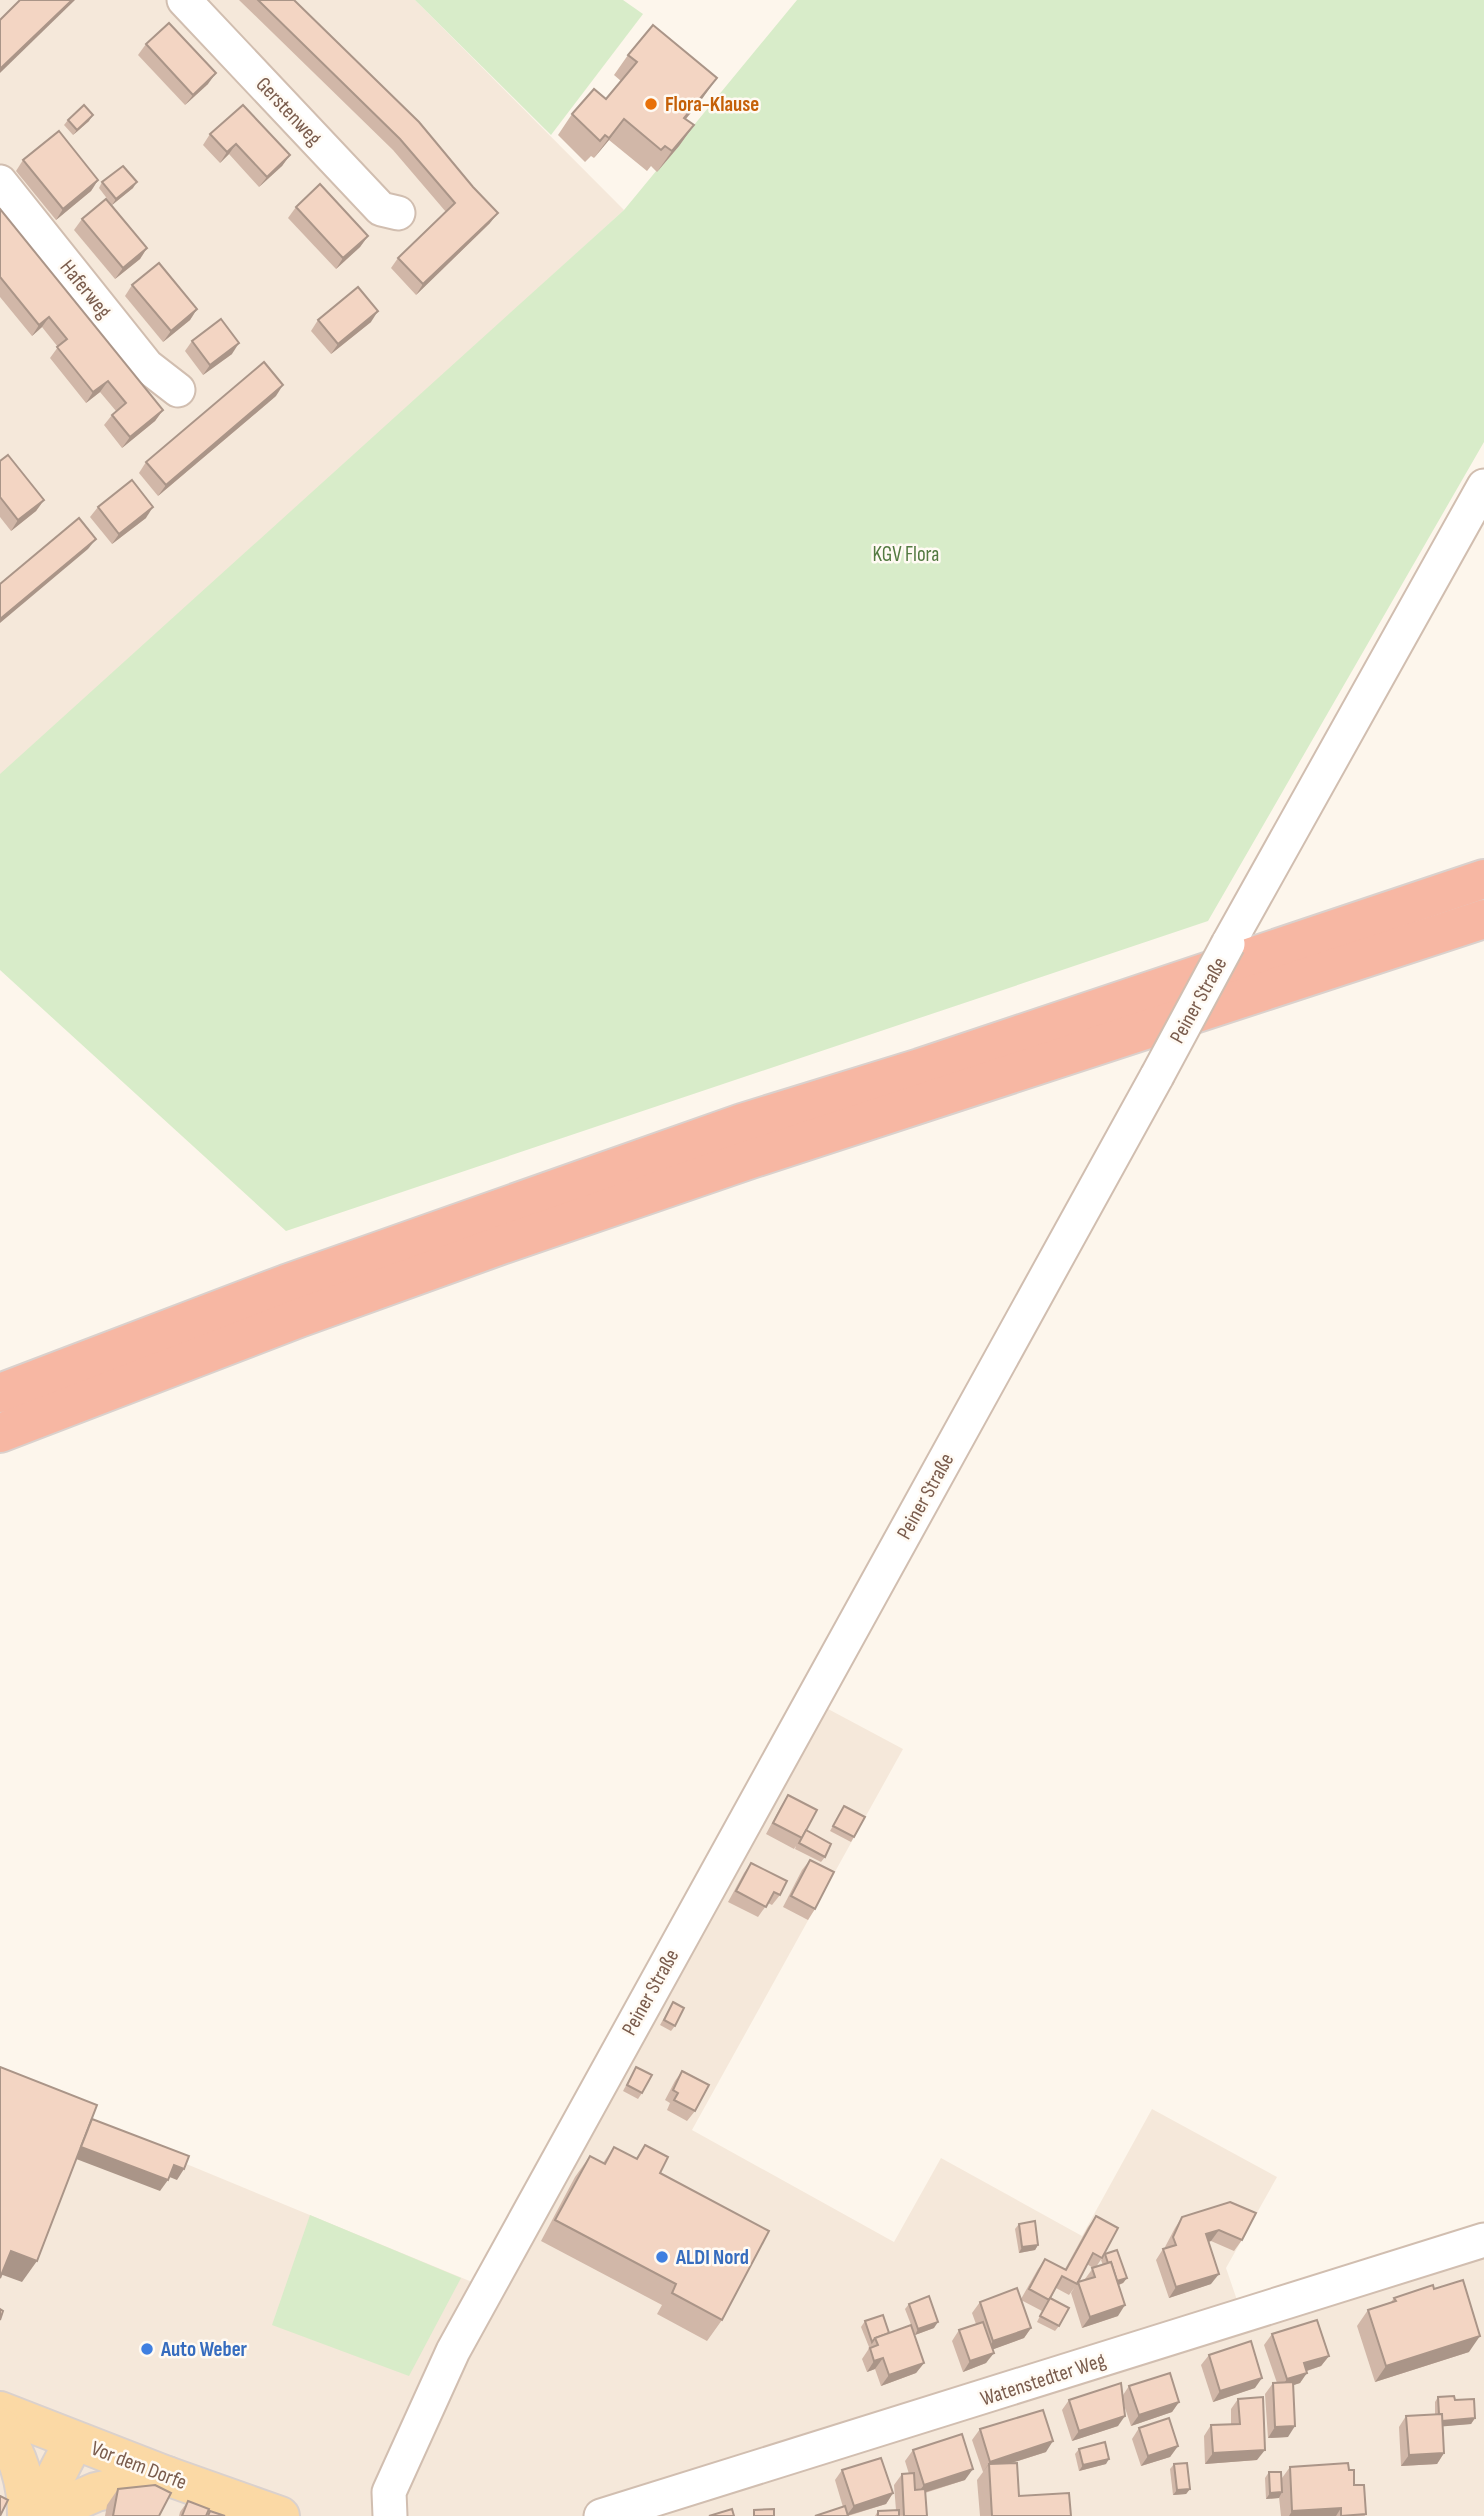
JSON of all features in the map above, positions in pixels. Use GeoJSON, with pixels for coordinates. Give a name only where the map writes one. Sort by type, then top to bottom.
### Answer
{"type":"FeatureCollection","features":[{"type":"Feature","properties":{"kind":"highway"},"geometry":{"type":"LineString","coordinates":[[0,1393],[286,1283],[742,1123],[920,1068],[1484,879]]}},
{"type":"Feature","properties":{"kind":"highway"},"geometry":{"type":"LineString","coordinates":[[0,1433],[299,1318],[514,1241],[751,1159],[1484,919]]}},
{"type":"Feature","properties":{"kind":"main road","name":"Vor dem Dorfe"},"geometry":{"type":"LineString","coordinates":[[0,2411],[167,2476],[280,2516]]}},
{"type":"Feature","properties":{"kind":"main road"},"geometry":{"type":"LineString","coordinates":[[0,2427],[16,2453],[27,2497],[27,2516]]}},
{"type":"Feature","properties":{"kind":"main road"},"geometry":{"type":"LineString","coordinates":[[35,2516],[74,2441]]}},
{"type":"Feature","properties":{"kind":"main road"},"geometry":{"type":"LineString","coordinates":[[50,2516],[72,2502],[96,2492],[167,2476]]}},
{"type":"Feature","properties":{"kind":"street","name":"Gerstenweg"},"geometry":{"type":"LineString","coordinates":[[184,0],[381,209],[398,213]]}},
{"type":"Feature","properties":{"kind":"street","name":"Haferweg"},"geometry":{"type":"LineString","coordinates":[[0,182],[147,366],[178,390]]}},
{"type":"Feature","properties":{"kind":"street","name":"Peiner Straße"},"geometry":{"type":"LineString","coordinates":[[390,2516],[389,2492],[453,2351],[1228,944],[1484,486]]}},
{"type":"Feature","properties":{"kind":"street","name":"Watenstedter Weg"},"geometry":{"type":"LineString","coordinates":[[601,2516],[1484,2240]]}},
{"type":"Feature","properties":{"kind":"shaded area"},"geometry":{"type":"Polygon","coordinates":[[[0,0],[415,0],[624,210],[0,781],[0,0]]]}},
{"type":"Feature","properties":{"kind":"shaded area"},"geometry":{"type":"Polygon","coordinates":[[[800,1694],[903,1749],[692,2130],[894,2242],[941,2158],[1082,2236],[1152,2109],[1277,2177],[1226,2268],[1238,2303],[1484,2227],[1484,2516],[0,2516],[0,2087],[472,2282],[800,1694]]]}},
{"type":"Feature","properties":{"kind":"green space"},"geometry":{"type":"Polygon","coordinates":[[[415,0],[623,0],[643,14],[551,135],[415,0]]]}},
{"type":"Feature","properties":{"kind":"green space","name":"KGV Flora"},"geometry":{"type":"Polygon","coordinates":[[[797,0],[1484,0],[1484,442],[1208,921],[286,1231],[0,970],[0,774],[624,210],[797,0]]]}},
{"type":"Feature","properties":{"kind":"green space"},"geometry":{"type":"Polygon","coordinates":[[[310,2215],[461,2278],[409,2376],[272,2325],[310,2215]]]}},
{"type":"Feature","properties":{"kind":"building"},"geometry":{"type":"Polygon","coordinates":[[[20,0],[72,0],[0,69],[0,20],[20,0]]]}},
{"type":"Feature","properties":{"kind":"building"},"geometry":{"type":"Polygon","coordinates":[[[258,0],[294,0],[419,122],[498,213],[423,284],[398,258],[455,203],[400,139],[258,0]]]}},
{"type":"Feature","properties":{"kind":"building"},"geometry":{"type":"Polygon","coordinates":[[[169,23],[216,73],[193,95],[146,44],[169,23]]]}},
{"type":"Feature","properties":{"kind":"building","name":"Flora-Klause"},"geometry":{"type":"Polygon","coordinates":[[[653,25],[717,78],[684,118],[694,125],[672,151],[665,146],[661,150],[624,119],[609,138],[605,135],[600,141],[572,114],[594,89],[606,99],[637,62],[628,55],[653,25]]]}},
{"type":"Feature","properties":{"kind":"building"},"geometry":{"type":"Polygon","coordinates":[[[84,105],[93,115],[77,130],[68,120],[84,105]]]}},
{"type":"Feature","properties":{"kind":"building"},"geometry":{"type":"Polygon","coordinates":[[[243,105],[290,155],[267,177],[236,144],[227,152],[210,134],[243,105]]]}},
{"type":"Feature","properties":{"kind":"building"},"geometry":{"type":"Polygon","coordinates":[[[59,131],[98,180],[63,209],[23,160],[59,131]]]}},
{"type":"Feature","properties":{"kind":"building"},"geometry":{"type":"Polygon","coordinates":[[[123,166],[137,182],[116,199],[102,182],[123,166]]]}},
{"type":"Feature","properties":{"kind":"building"},"geometry":{"type":"Polygon","coordinates":[[[320,184],[368,236],[343,258],[296,207],[320,184]]]}},
{"type":"Feature","properties":{"kind":"building"},"geometry":{"type":"Polygon","coordinates":[[[106,199],[147,248],[123,268],[82,219],[106,199]]]}},
{"type":"Feature","properties":{"kind":"building"},"geometry":{"type":"Polygon","coordinates":[[[0,209],[163,410],[130,437],[112,415],[126,403],[108,381],[93,392],[57,347],[67,339],[49,317],[39,325],[0,277],[0,209]]]}},
{"type":"Feature","properties":{"kind":"building"},"geometry":{"type":"Polygon","coordinates":[[[159,263],[197,309],[171,331],[132,285],[159,263]]]}},
{"type":"Feature","properties":{"kind":"building"},"geometry":{"type":"Polygon","coordinates":[[[358,287],[378,311],[338,344],[318,320],[358,287]]]}},
{"type":"Feature","properties":{"kind":"building"},"geometry":{"type":"Polygon","coordinates":[[[221,319],[239,343],[210,365],[192,341],[221,319]]]}},
{"type":"Feature","properties":{"kind":"building"},"geometry":{"type":"Polygon","coordinates":[[[264,362],[283,385],[166,485],[146,462],[264,362]]]}},
{"type":"Feature","properties":{"kind":"building"},"geometry":{"type":"Polygon","coordinates":[[[8,455],[44,500],[18,520],[0,497],[0,461],[8,455]]]}},
{"type":"Feature","properties":{"kind":"building"},"geometry":{"type":"Polygon","coordinates":[[[132,480],[153,507],[119,534],[98,507],[132,480]]]}},
{"type":"Feature","properties":{"kind":"building"},"geometry":{"type":"Polygon","coordinates":[[[79,518],[96,539],[0,619],[0,584],[79,518]]]}},
{"type":"Feature","properties":{"kind":"building"},"geometry":{"type":"Polygon","coordinates":[[[788,1795],[817,1810],[802,1838],[773,1823],[788,1795]]]}},
{"type":"Feature","properties":{"kind":"building"},"geometry":{"type":"Polygon","coordinates":[[[844,1806],[865,1817],[854,1837],[833,1826],[844,1806]]]}},
{"type":"Feature","properties":{"kind":"building"},"geometry":{"type":"Polygon","coordinates":[[[806,1830],[831,1844],[825,1857],[799,1843],[806,1830]]]}},
{"type":"Feature","properties":{"kind":"building"},"geometry":{"type":"Polygon","coordinates":[[[810,1860],[834,1872],[815,1909],[791,1896],[810,1860]]]}},
{"type":"Feature","properties":{"kind":"building"},"geometry":{"type":"Polygon","coordinates":[[[751,1863],[787,1881],[780,1895],[774,1892],[766,1907],[736,1891],[751,1863]]]}},
{"type":"Feature","properties":{"kind":"building"},"geometry":{"type":"Polygon","coordinates":[[[673,2002],[684,2008],[675,2026],[664,2020],[673,2002]]]}},
{"type":"Feature","properties":{"kind":"building"},"geometry":{"type":"Polygon","coordinates":[[[0,2067],[97,2105],[37,2261],[11,2251],[0,2278],[0,2067]]]}},
{"type":"Feature","properties":{"kind":"building"},"geometry":{"type":"Polygon","coordinates":[[[636,2067],[652,2075],[642,2093],[627,2085],[636,2067]]]}},
{"type":"Feature","properties":{"kind":"building"},"geometry":{"type":"Polygon","coordinates":[[[682,2071],[709,2085],[695,2111],[674,2100],[678,2093],[673,2090],[682,2071]]]}},
{"type":"Feature","properties":{"kind":"building"},"geometry":{"type":"Polygon","coordinates":[[[92,2119],[189,2156],[184,2169],[174,2165],[168,2180],[81,2147],[92,2119]]]}},
{"type":"Feature","properties":{"kind":"building","name":"ALDI Nord"},"geometry":{"type":"Polygon","coordinates":[[[645,2145],[668,2157],[660,2173],[769,2231],[722,2320],[672,2293],[676,2284],[555,2220],[590,2156],[605,2164],[614,2147],[637,2159],[645,2145]]]}},
{"type":"Feature","properties":{"kind":"building"},"geometry":{"type":"Polygon","coordinates":[[[1230,2202],[1256,2213],[1242,2240],[1219,2230],[1206,2234],[1219,2274],[1176,2287],[1163,2249],[1176,2245],[1173,2237],[1182,2217],[1230,2202]]]}},
{"type":"Feature","properties":{"kind":"building"},"geometry":{"type":"Polygon","coordinates":[[[1096,2216],[1118,2228],[1102,2258],[1093,2253],[1077,2284],[1062,2276],[1049,2300],[1029,2289],[1045,2259],[1066,2270],[1096,2216]]]}},
{"type":"Feature","properties":{"kind":"building"},"geometry":{"type":"Polygon","coordinates":[[[1035,2221],[1038,2245],[1022,2247],[1019,2224],[1035,2221]]]}},
{"type":"Feature","properties":{"kind":"building"},"geometry":{"type":"Polygon","coordinates":[[[1117,2250],[1127,2278],[1117,2281],[1111,2262],[1108,2263],[1105,2254],[1117,2250]]]}},
{"type":"Feature","properties":{"kind":"building"},"geometry":{"type":"Polygon","coordinates":[[[1111,2262],[1125,2305],[1090,2317],[1078,2282],[1095,2277],[1092,2268],[1111,2262]]]}},
{"type":"Feature","properties":{"kind":"building"},"geometry":{"type":"Polygon","coordinates":[[[1463,2280],[1480,2336],[1386,2366],[1368,2310],[1433,2285],[1434,2289],[1463,2280]]]}},
{"type":"Feature","properties":{"kind":"building"},"geometry":{"type":"Polygon","coordinates":[[[1017,2288],[1031,2328],[993,2341],[980,2302],[1017,2288]]]}},
{"type":"Feature","properties":{"kind":"building"},"geometry":{"type":"Polygon","coordinates":[[[929,2296],[938,2322],[918,2329],[909,2304],[929,2296]]]}},
{"type":"Feature","properties":{"kind":"building"},"geometry":{"type":"Polygon","coordinates":[[[1050,2298],[1069,2308],[1059,2326],[1040,2316],[1050,2298]]]}},
{"type":"Feature","properties":{"kind":"building"},"geometry":{"type":"Polygon","coordinates":[[[883,2315],[889,2333],[875,2338],[872,2342],[865,2321],[883,2315]]]}},
{"type":"Feature","properties":{"kind":"building"},"geometry":{"type":"Polygon","coordinates":[[[1317,2320],[1329,2356],[1304,2363],[1307,2373],[1287,2379],[1272,2334],[1317,2320]]]}},
{"type":"Feature","properties":{"kind":"building"},"geometry":{"type":"Polygon","coordinates":[[[983,2322],[994,2353],[970,2361],[959,2330],[983,2322]]]}},
{"type":"Feature","properties":{"kind":"building"},"geometry":{"type":"Polygon","coordinates":[[[911,2325],[924,2363],[889,2375],[883,2358],[874,2361],[870,2348],[878,2345],[875,2338],[911,2325]]]}},
{"type":"Feature","properties":{"kind":"building"},"geometry":{"type":"Polygon","coordinates":[[[1251,2341],[1262,2378],[1220,2391],[1209,2355],[1251,2341]]]}},
{"type":"Feature","properties":{"kind":"building"},"geometry":{"type":"Polygon","coordinates":[[[1170,2373],[1179,2402],[1139,2415],[1129,2386],[1170,2373]]]}},
{"type":"Feature","properties":{"kind":"building"},"geometry":{"type":"Polygon","coordinates":[[[1293,2382],[1295,2426],[1275,2427],[1273,2383],[1293,2382]]]}},
{"type":"Feature","properties":{"kind":"building"},"geometry":{"type":"Polygon","coordinates":[[[1121,2383],[1125,2416],[1079,2431],[1069,2400],[1121,2383]]]}},
{"type":"Feature","properties":{"kind":"building"},"geometry":{"type":"Polygon","coordinates":[[[1454,2396],[1455,2400],[1474,2399],[1475,2418],[1442,2421],[1438,2397],[1454,2396]]]}},
{"type":"Feature","properties":{"kind":"building"},"geometry":{"type":"Polygon","coordinates":[[[1263,2397],[1265,2450],[1213,2453],[1211,2425],[1240,2424],[1238,2399],[1263,2397]]]}},
{"type":"Feature","properties":{"kind":"building"},"geometry":{"type":"Polygon","coordinates":[[[1043,2410],[1053,2441],[990,2462],[980,2429],[1043,2410]]]}},
{"type":"Feature","properties":{"kind":"building"},"geometry":{"type":"Polygon","coordinates":[[[1442,2414],[1444,2453],[1409,2455],[1406,2416],[1442,2414]]]}},
{"type":"Feature","properties":{"kind":"building"},"geometry":{"type":"Polygon","coordinates":[[[1169,2418],[1178,2446],[1148,2456],[1139,2428],[1169,2418]]]}},
{"type":"Feature","properties":{"kind":"building"},"geometry":{"type":"Polygon","coordinates":[[[962,2434],[973,2469],[924,2485],[913,2450],[962,2434]]]}},
{"type":"Feature","properties":{"kind":"building"},"geometry":{"type":"Polygon","coordinates":[[[1105,2442],[1109,2459],[1083,2465],[1079,2449],[1105,2442]]]}},
{"type":"Feature","properties":{"kind":"building"},"geometry":{"type":"Polygon","coordinates":[[[881,2458],[893,2493],[854,2506],[842,2470],[881,2458]]]}},
{"type":"Feature","properties":{"kind":"building"},"geometry":{"type":"Polygon","coordinates":[[[1017,2463],[1019,2496],[1069,2493],[1071,2516],[992,2516],[989,2464],[1017,2463]]]}},
{"type":"Feature","properties":{"kind":"building"},"geometry":{"type":"Polygon","coordinates":[[[1187,2463],[1190,2489],[1177,2490],[1174,2464],[1187,2463]]]}},
{"type":"Feature","properties":{"kind":"building"},"geometry":{"type":"Polygon","coordinates":[[[1348,2463],[1349,2470],[1354,2470],[1354,2485],[1364,2485],[1366,2514],[1341,2516],[1341,2508],[1292,2511],[1290,2467],[1348,2463]]]}},
{"type":"Feature","properties":{"kind":"building"},"geometry":{"type":"Polygon","coordinates":[[[1269,2472],[1281,2472],[1282,2492],[1270,2493],[1269,2472]]]}},
{"type":"Feature","properties":{"kind":"building"},"geometry":{"type":"Polygon","coordinates":[[[914,2473],[915,2490],[925,2489],[927,2516],[904,2516],[902,2474],[914,2473]]]}},
{"type":"Feature","properties":{"kind":"building"},"geometry":{"type":"Polygon","coordinates":[[[155,2485],[171,2493],[159,2516],[113,2516],[118,2489],[155,2485]]]}},
{"type":"Feature","properties":{"kind":"building"},"geometry":{"type":"Polygon","coordinates":[[[0,2496],[8,2500],[0,2516],[0,2496]]]}},
{"type":"Feature","properties":{"kind":"building"},"geometry":{"type":"Polygon","coordinates":[[[188,2501],[209,2509],[206,2516],[182,2516],[188,2501]]]}},
{"type":"Feature","properties":{"kind":"building"},"geometry":{"type":"Polygon","coordinates":[[[845,2506],[848,2516],[815,2516],[845,2506]]]}},
{"type":"Feature","properties":{"kind":"building"},"geometry":{"type":"Polygon","coordinates":[[[732,2509],[734,2516],[709,2516],[732,2509]]]}},
{"type":"Feature","properties":{"kind":"building"},"geometry":{"type":"Polygon","coordinates":[[[774,2509],[774,2516],[754,2516],[754,2510],[774,2509]]]}},
{"type":"Feature","properties":{"kind":"building"},"geometry":{"type":"Polygon","coordinates":[[[899,2510],[899,2516],[878,2516],[878,2511],[899,2510]]]}},
{"type":"Feature","properties":{"kind":"building"},"geometry":{"type":"Polygon","coordinates":[[[210,2511],[225,2516],[208,2516],[210,2511]]]}},
{"type":"Feature","properties":{"kind":"place","name":"Flora-Klause"},"geometry":{"type":"Point","coordinates":[651,104]}},
{"type":"Feature","properties":{"kind":"place","name":"ALDI Nord"},"geometry":{"type":"Point","coordinates":[662,2257]}},
{"type":"Feature","properties":{"kind":"place","name":"Auto Weber"},"geometry":{"type":"Point","coordinates":[147,2349]}}]}
